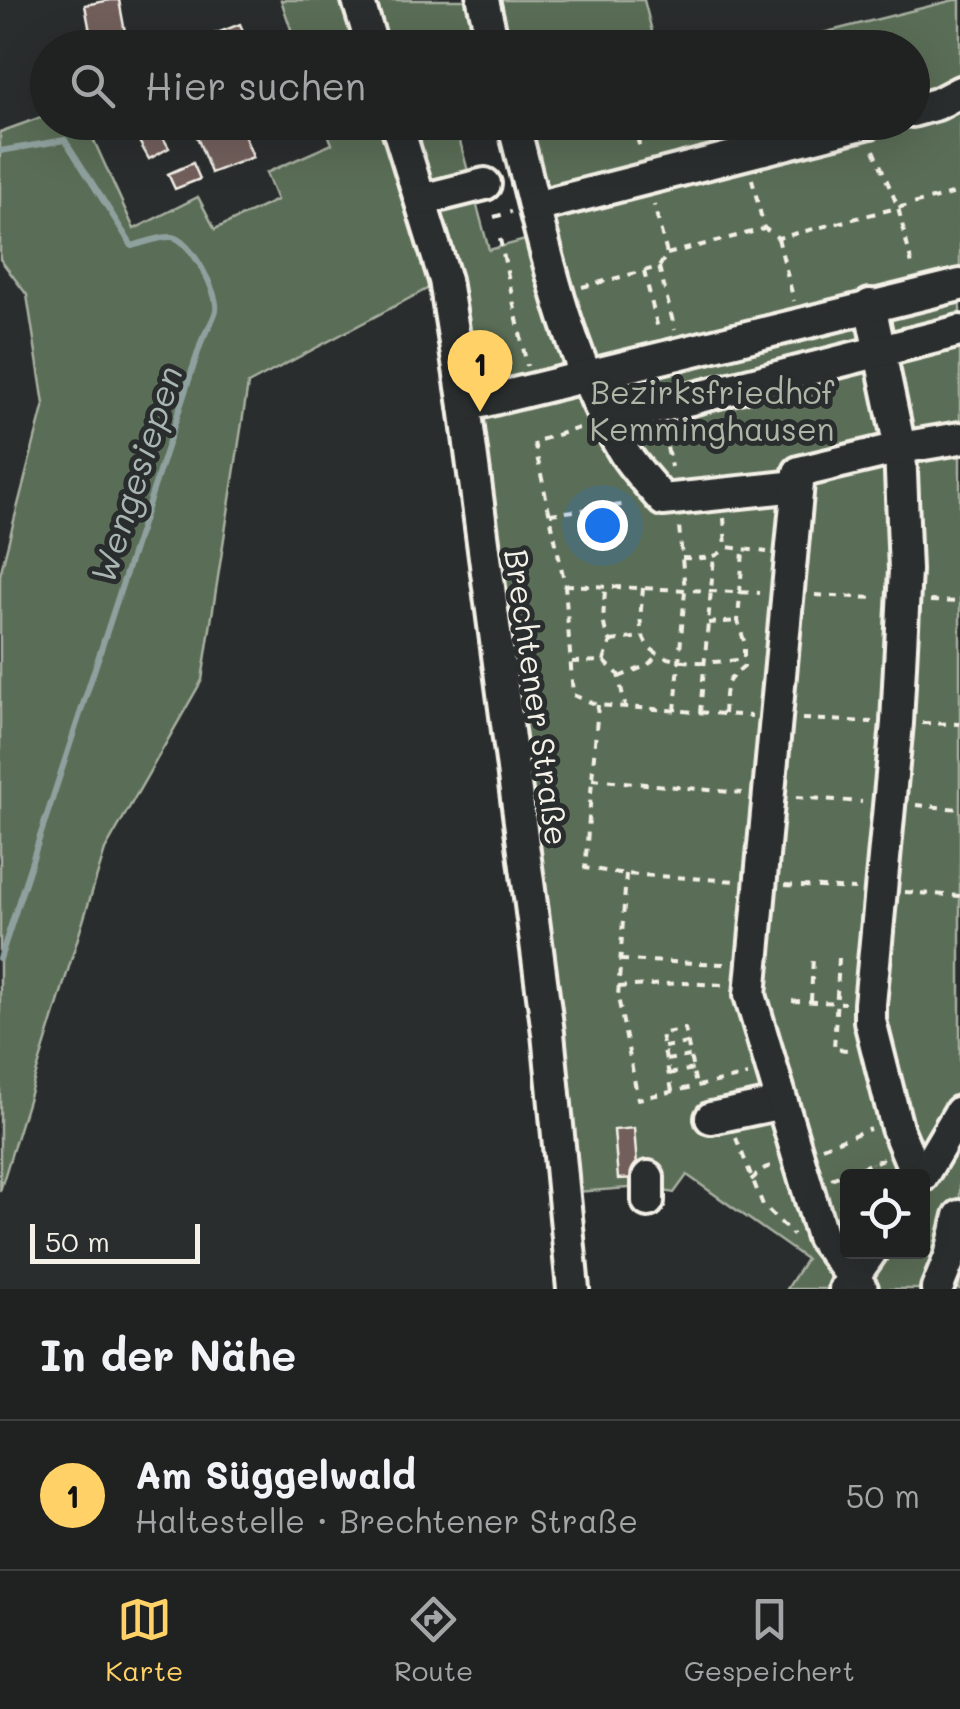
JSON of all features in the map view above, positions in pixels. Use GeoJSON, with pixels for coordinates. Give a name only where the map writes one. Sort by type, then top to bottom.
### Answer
{"type":"FeatureCollection","features":[{"type":"Feature","properties":{"kind":"street"},"geometry":{"type":"LineString","coordinates":[[358,0],[367,30]]}},
{"type":"Feature","properties":{"kind":"street"},"geometry":{"type":"LineString","coordinates":[[483,0],[490,30]]}},
{"type":"Feature","properties":{"kind":"street"},"geometry":{"type":"LineString","coordinates":[[930,106],[960,92]]}},
{"type":"Feature","properties":{"kind":"street","name":"Brechtener Straße"},"geometry":{"type":"LineString","coordinates":[[402,140],[445,280],[465,406],[548,1033],[573,1289]]}},
{"type":"Feature","properties":{"kind":"street"},"geometry":{"type":"LineString","coordinates":[[518,140],[558,293],[586,376],[624,453],[670,492],[722,494],[798,486]]}},
{"type":"Feature","properties":{"kind":"street"},"geometry":{"type":"LineString","coordinates":[[535,206],[799,140]]}},
{"type":"Feature","properties":{"kind":"street"},"geometry":{"type":"LineString","coordinates":[[421,200],[484,184]]}},
{"type":"Feature","properties":{"kind":"street"},"geometry":{"type":"LineString","coordinates":[[465,406],[960,285]]}},
{"type":"Feature","properties":{"kind":"street"},"geometry":{"type":"LineString","coordinates":[[870,306],[900,448],[904,599],[898,722],[870,1021],[895,1120],[915,1168],[960,1114]]}},
{"type":"Feature","properties":{"kind":"street"},"geometry":{"type":"LineString","coordinates":[[608,420],[960,331]]}},
{"type":"Feature","properties":{"kind":"street"},"geometry":{"type":"LineString","coordinates":[[867,1259],[853,1286],[822,1237],[751,1002],[799,472],[960,438]]}},
{"type":"Feature","properties":{"kind":"street"},"geometry":{"type":"LineString","coordinates":[[719,1116],[782,1103]]}},
{"type":"Feature","properties":{"kind":"street"},"geometry":{"type":"LineString","coordinates":[[943,1287],[960,1216]]}},
{"type":"Feature","properties":{"kind":"path"},"geometry":{"type":"LineString","coordinates":[[873,140],[898,207],[920,294]]}},
{"type":"Feature","properties":{"kind":"path"},"geometry":{"type":"LineString","coordinates":[[778,238],[960,192]]}},
{"type":"Feature","properties":{"kind":"path"},"geometry":{"type":"LineString","coordinates":[[673,355],[658,267],[666,254],[764,228],[778,238],[800,323]]}},
{"type":"Feature","properties":{"kind":"path"},"geometry":{"type":"LineString","coordinates":[[500,238],[533,389]]}},
{"type":"Feature","properties":{"kind":"path"},"geometry":{"type":"LineString","coordinates":[[558,293],[658,267]]}},
{"type":"Feature","properties":{"kind":"path"},"geometry":{"type":"LineString","coordinates":[[644,271],[673,355]]}},
{"type":"Feature","properties":{"kind":"path"},"geometry":{"type":"LineString","coordinates":[[660,406],[685,590],[675,710]]}},
{"type":"Feature","properties":{"kind":"path"},"geometry":{"type":"LineString","coordinates":[[608,420],[534,442],[565,586],[573,695],[598,704],[700,713],[960,724]]}},
{"type":"Feature","properties":{"kind":"path"},"geometry":{"type":"LineString","coordinates":[[550,514],[670,492]]}},
{"type":"Feature","properties":{"kind":"path"},"geometry":{"type":"LineString","coordinates":[[682,558],[714,556],[726,548],[722,494]]}},
{"type":"Feature","properties":{"kind":"path"},"geometry":{"type":"LineString","coordinates":[[726,548],[792,554]]}},
{"type":"Feature","properties":{"kind":"path"},"geometry":{"type":"LineString","coordinates":[[724,714],[726,684],[744,666],[744,640],[738,621],[742,551]]}},
{"type":"Feature","properties":{"kind":"path"},"geometry":{"type":"LineString","coordinates":[[700,713],[714,556]]}},
{"type":"Feature","properties":{"kind":"path"},"geometry":{"type":"LineString","coordinates":[[565,586],[960,602]]}},
{"type":"Feature","properties":{"kind":"path"},"geometry":{"type":"LineString","coordinates":[[605,587],[606,635],[612,640],[642,636]]}},
{"type":"Feature","properties":{"kind":"path"},"geometry":{"type":"LineString","coordinates":[[643,588],[642,636],[657,654],[705,662],[744,659]]}},
{"type":"Feature","properties":{"kind":"path"},"geometry":{"type":"LineString","coordinates":[[708,623],[738,621]]}},
{"type":"Feature","properties":{"kind":"path"},"geometry":{"type":"LineString","coordinates":[[604,661],[612,640]]}},
{"type":"Feature","properties":{"kind":"path"},"geometry":{"type":"LineString","coordinates":[[619,677],[648,665],[657,654]]}},
{"type":"Feature","properties":{"kind":"path"},"geometry":{"type":"LineString","coordinates":[[571,662],[604,661],[619,677],[626,707]]}},
{"type":"Feature","properties":{"kind":"path"},"geometry":{"type":"LineString","coordinates":[[598,704],[585,868],[960,896]]}},
{"type":"Feature","properties":{"kind":"path"},"geometry":{"type":"LineString","coordinates":[[592,779],[960,809]]}},
{"type":"Feature","properties":{"kind":"path"},"geometry":{"type":"LineString","coordinates":[[626,874],[618,997],[638,1099],[771,1070]]}},
{"type":"Feature","properties":{"kind":"path"},"geometry":{"type":"LineString","coordinates":[[811,1002],[813,958]]}},
{"type":"Feature","properties":{"kind":"path"},"geometry":{"type":"LineString","coordinates":[[836,1002],[839,958]]}},
{"type":"Feature","properties":{"kind":"path"},"geometry":{"type":"LineString","coordinates":[[620,960],[752,975]]}},
{"type":"Feature","properties":{"kind":"path"},"geometry":{"type":"LineString","coordinates":[[618,988],[752,975]]}},
{"type":"Feature","properties":{"kind":"path"},"geometry":{"type":"LineString","coordinates":[[792,1001],[870,1004]]}},
{"type":"Feature","properties":{"kind":"path"},"geometry":{"type":"LineString","coordinates":[[672,1091],[661,1034],[685,1029],[696,1086]]}},
{"type":"Feature","properties":{"kind":"path"},"geometry":{"type":"LineString","coordinates":[[664,1047],[688,1043]]}},
{"type":"Feature","properties":{"kind":"path"},"geometry":{"type":"LineString","coordinates":[[666,1060],[690,1056]]}},
{"type":"Feature","properties":{"kind":"path"},"geometry":{"type":"LineString","coordinates":[[669,1074],[693,1069]]}},
{"type":"Feature","properties":{"kind":"path"},"geometry":{"type":"LineString","coordinates":[[719,1116],[762,1206],[791,1236],[817,1223]]}},
{"type":"Feature","properties":{"kind":"path"},"geometry":{"type":"LineString","coordinates":[[797,1156],[895,1120]]}},
{"type":"Feature","properties":{"kind":"path"},"geometry":{"type":"LineString","coordinates":[[806,1188],[872,1163],[915,1168]]}},
{"type":"Feature","properties":{"kind":"path"},"geometry":{"type":"LineString","coordinates":[[872,1163],[875,1169]]}},
{"type":"Feature","properties":{"kind":"green space"},"geometry":{"type":"Polygon","coordinates":[[[281,0],[644,0],[652,30],[482,28],[291,30],[281,0]]]}},
{"type":"Feature","properties":{"kind":"green space","name":"Bezirksfriedhof Kemminghausen"},"geometry":{"type":"Polygon","coordinates":[[[960,0],[960,1289],[787,1289],[806,1259],[687,1175],[674,1193],[642,1187],[563,1193],[444,280],[248,384],[202,680],[105,850],[0,1191],[0,575],[44,404],[27,295],[0,259],[0,132],[30,121],[30,140],[94,140],[134,229],[198,197],[215,229],[277,200],[266,173],[332,144],[330,140],[460,140],[469,175],[441,187],[438,217],[447,204],[476,202],[489,250],[536,237],[511,140],[930,140],[930,30],[835,30],[960,0]]]}},
{"type":"Feature","properties":{"kind":"building"},"geometry":{"type":"Polygon","coordinates":[[[119,0],[125,30],[90,30],[85,5],[119,0]]]}},
{"type":"Feature","properties":{"kind":"building"},"geometry":{"type":"Polygon","coordinates":[[[138,140],[164,140],[169,148],[149,159],[138,140]]]}},
{"type":"Feature","properties":{"kind":"building"},"geometry":{"type":"Polygon","coordinates":[[[198,140],[246,140],[253,157],[211,173],[198,140]]]}},
{"type":"Feature","properties":{"kind":"building"},"geometry":{"type":"Polygon","coordinates":[[[193,163],[200,179],[175,189],[168,174],[193,163]]]}},
{"type":"Feature","properties":{"kind":"building"},"geometry":{"type":"Polygon","coordinates":[[[634,1128],[638,1178],[618,1179],[614,1130],[634,1128]]]}},
{"type":"Feature","properties":{"kind":"waterway","name":"Wengesiepen"},"geometry":{"type":"LineString","coordinates":[[0,151],[65,140],[132,246],[162,238],[179,240],[202,268],[216,302],[0,959]]}},
{"type":"Feature","properties":{"kind":"place","name":"Am Süggelwald"},"geometry":{"type":"Point","coordinates":[480,412]}}]}
